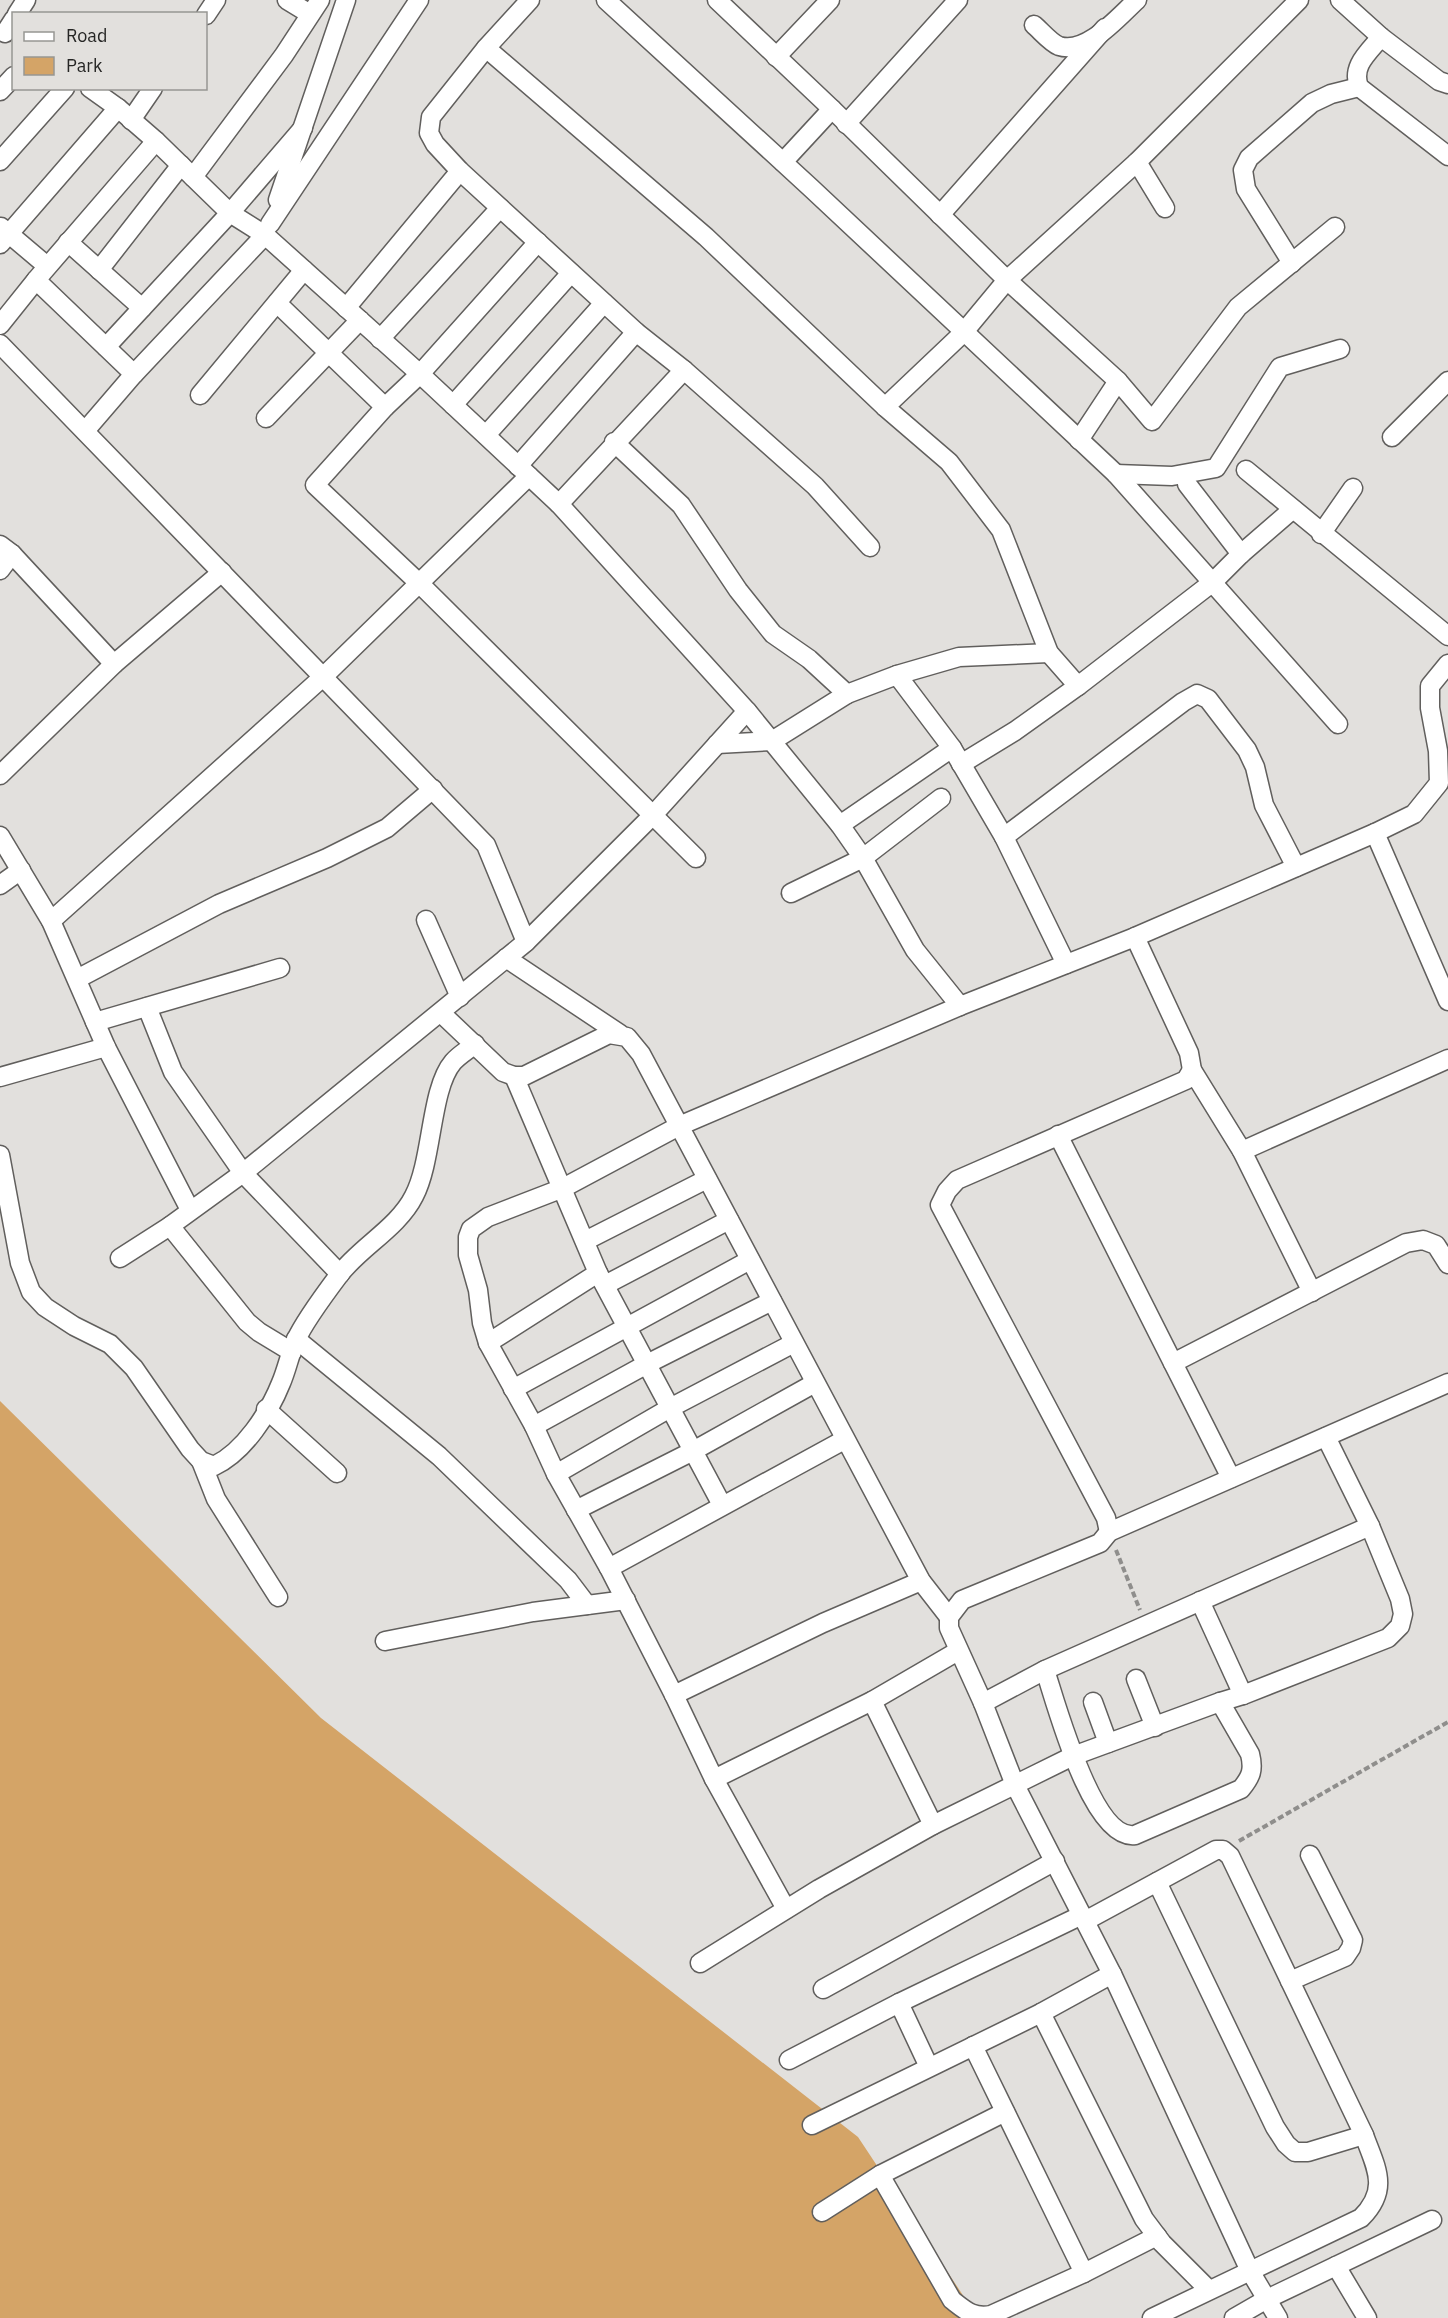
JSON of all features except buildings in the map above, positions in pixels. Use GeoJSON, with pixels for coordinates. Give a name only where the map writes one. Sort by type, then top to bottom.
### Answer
{"type":"FeatureCollection","features":[{"type":"Feature","properties":{"kind":"street"},"geometry":{"type":"LineString","coordinates":[[207,14],[216,0]]}},
{"type":"Feature","properties":{"kind":"street"},"geometry":{"type":"LineString","coordinates":[[99,270],[187,171],[284,55],[315,7],[287,0]]}},
{"type":"Feature","properties":{"kind":"street"},"geometry":{"type":"LineString","coordinates":[[346,0],[270,224],[419,0]]}},
{"type":"Feature","properties":{"kind":"street"},"geometry":{"type":"LineString","coordinates":[[530,0],[486,48],[431,117],[429,133],[435,144],[460,171],[636,332],[684,370],[815,486],[870,547]]}},
{"type":"Feature","properties":{"kind":"street"},"geometry":{"type":"LineString","coordinates":[[606,0],[783,162],[1116,474],[1338,724]]}},
{"type":"Feature","properties":{"kind":"street"},"geometry":{"type":"LineString","coordinates":[[717,0],[1007,280],[1118,381],[1152,421],[1238,307],[1335,227]]}},
{"type":"Feature","properties":{"kind":"street"},"geometry":{"type":"LineString","coordinates":[[776,57],[830,0]]}},
{"type":"Feature","properties":{"kind":"street"},"geometry":{"type":"LineString","coordinates":[[846,124],[958,0]]}},
{"type":"Feature","properties":{"kind":"street"},"geometry":{"type":"LineString","coordinates":[[1034,25],[1058,46],[1073,47],[1090,42],[1137,0]]}},
{"type":"Feature","properties":{"kind":"street"},"geometry":{"type":"LineString","coordinates":[[885,407],[963,333],[1007,280],[1137,162],[1299,0]]}},
{"type":"Feature","properties":{"kind":"street"},"geometry":{"type":"LineString","coordinates":[[1340,0],[1380,37],[1439,81],[1448,84]]}},
{"type":"Feature","properties":{"kind":"street"},"geometry":{"type":"LineString","coordinates":[[940,215],[1105,28]]}},
{"type":"Feature","properties":{"kind":"street"},"geometry":{"type":"LineString","coordinates":[[1380,37],[1358,65],[1355,77],[1359,87],[1448,155]]}},
{"type":"Feature","properties":{"kind":"street"},"geometry":{"type":"LineString","coordinates":[[486,48],[706,237],[885,407],[949,462],[1001,530],[1049,653],[1078,686]]}},
{"type":"Feature","properties":{"kind":"street"},"geometry":{"type":"LineString","coordinates":[[0,91],[12,78]]}},
{"type":"Feature","properties":{"kind":"street"},"geometry":{"type":"LineString","coordinates":[[1292,263],[1246,189],[1243,170],[1249,158],[1312,103],[1332,94],[1359,87]]}},
{"type":"Feature","properties":{"kind":"street"},"geometry":{"type":"LineString","coordinates":[[0,161],[63,90]]}},
{"type":"Feature","properties":{"kind":"street"},"geometry":{"type":"LineString","coordinates":[[93,90],[156,141],[230,213],[265,235],[420,374],[559,504],[747,711],[840,825],[863,858],[915,950],[960,1006]]}},
{"type":"Feature","properties":{"kind":"street"},"geometry":{"type":"LineString","coordinates":[[135,374],[106,347],[41,273],[3,234],[151,90]]}},
{"type":"Feature","properties":{"kind":"street"},"geometry":{"type":"LineString","coordinates":[[783,162],[832,109]]}},
{"type":"Feature","properties":{"kind":"street"},"geometry":{"type":"LineString","coordinates":[[106,347],[230,213],[303,128]]}},
{"type":"Feature","properties":{"kind":"street"},"geometry":{"type":"LineString","coordinates":[[0,325],[41,273],[156,141]]}},
{"type":"Feature","properties":{"kind":"street"},"geometry":{"type":"LineString","coordinates":[[1137,162],[1165,208]]}},
{"type":"Feature","properties":{"kind":"street"},"geometry":{"type":"LineString","coordinates":[[266,418],[328,353],[353,314],[460,171]]}},
{"type":"Feature","properties":{"kind":"street"},"geometry":{"type":"LineString","coordinates":[[380,339],[500,208]]}},
{"type":"Feature","properties":{"kind":"street"},"geometry":{"type":"LineString","coordinates":[[85,431],[265,235]]}},
{"type":"Feature","properties":{"kind":"street"},"geometry":{"type":"LineString","coordinates":[[68,242],[142,308]]}},
{"type":"Feature","properties":{"kind":"street"},"geometry":{"type":"LineString","coordinates":[[538,242],[420,374],[385,407],[315,484],[420,584],[696,858]]}},
{"type":"Feature","properties":{"kind":"street"},"geometry":{"type":"LineString","coordinates":[[200,395],[304,270]]}},
{"type":"Feature","properties":{"kind":"street"},"geometry":{"type":"LineString","coordinates":[[453,405],[571,273]]}},
{"type":"Feature","properties":{"kind":"street"},"geometry":{"type":"LineString","coordinates":[[277,303],[385,407]]}},
{"type":"Feature","properties":{"kind":"street"},"geometry":{"type":"LineString","coordinates":[[486,435],[604,303]]}},
{"type":"Feature","properties":{"kind":"street"},"geometry":{"type":"LineString","coordinates":[[51,921],[324,676],[420,584],[523,471],[636,332]]}},
{"type":"Feature","properties":{"kind":"street"},"geometry":{"type":"LineString","coordinates":[[0,344],[486,845],[525,942]]}},
{"type":"Feature","properties":{"kind":"street"},"geometry":{"type":"LineString","coordinates":[[1116,474],[1172,476],[1216,468],[1281,367],[1340,349]]}},
{"type":"Feature","properties":{"kind":"street"},"geometry":{"type":"LineString","coordinates":[[559,504],[684,370]]}},
{"type":"Feature","properties":{"kind":"street"},"geometry":{"type":"LineString","coordinates":[[1079,440],[1118,381]]}},
{"type":"Feature","properties":{"kind":"street"},"geometry":{"type":"LineString","coordinates":[[1392,437],[1448,381]]}},
{"type":"Feature","properties":{"kind":"street"},"geometry":{"type":"LineString","coordinates":[[615,442],[681,505],[738,590],[772,634],[809,659],[847,694]]}},
{"type":"Feature","properties":{"kind":"street"},"geometry":{"type":"LineString","coordinates":[[1246,471],[1448,636]]}},
{"type":"Feature","properties":{"kind":"street"},"geometry":{"type":"LineString","coordinates":[[1187,483],[1241,554]]}},
{"type":"Feature","properties":{"kind":"street"},"geometry":{"type":"LineString","coordinates":[[1321,534],[1353,488]]}},
{"type":"Feature","properties":{"kind":"street"},"geometry":{"type":"LineString","coordinates":[[961,764],[1015,731],[1078,686],[1213,582],[1241,554],[1293,509]]}},
{"type":"Feature","properties":{"kind":"street"},"geometry":{"type":"LineString","coordinates":[[0,570],[6,550],[114,663]]}},
{"type":"Feature","properties":{"kind":"street"},"geometry":{"type":"LineString","coordinates":[[0,775],[114,663],[222,572]]}},
{"type":"Feature","properties":{"kind":"street"},"geometry":{"type":"LineString","coordinates":[[717,744],[772,741],[847,694],[897,675],[959,657],[1049,653]]}},
{"type":"Feature","properties":{"kind":"street"},"geometry":{"type":"LineString","coordinates":[[786,1909],[714,1779],[626,1600],[556,1474],[534,1426],[488,1343],[468,1255],[468,1237],[471,1229],[488,1217],[563,1188],[680,1126],[960,1006],[1136,937],[1414,814],[1439,783],[1438,751],[1430,708],[1431,686],[1448,664]]}},
{"type":"Feature","properties":{"kind":"street"},"geometry":{"type":"LineString","coordinates":[[897,675],[952,748],[1004,837],[1066,964]]}},
{"type":"Feature","properties":{"kind":"street"},"geometry":{"type":"LineString","coordinates":[[1004,837],[1183,702],[1197,694],[1208,699],[1247,750],[1257,774],[1264,805],[1296,867]]}},
{"type":"Feature","properties":{"kind":"street"},"geometry":{"type":"LineString","coordinates":[[120,1258],[170,1226],[243,1173],[525,942],[654,814],[747,711]]}},
{"type":"Feature","properties":{"kind":"street"},"geometry":{"type":"LineString","coordinates":[[840,825],[952,748]]}},
{"type":"Feature","properties":{"kind":"street"},"geometry":{"type":"LineString","coordinates":[[1438,751],[1448,771]]}},
{"type":"Feature","properties":{"kind":"street"},"geometry":{"type":"LineString","coordinates":[[77,980],[219,904],[327,858],[387,828],[433,789]]}},
{"type":"Feature","properties":{"kind":"street"},"geometry":{"type":"LineString","coordinates":[[790,893],[863,858],[941,798]]}},
{"type":"Feature","properties":{"kind":"street"},"geometry":{"type":"LineString","coordinates":[[1375,833],[1440,960],[1448,1001]]}},
{"type":"Feature","properties":{"kind":"street"},"geometry":{"type":"LineString","coordinates":[[0,836],[51,921],[106,1047],[190,1210]]}},
{"type":"Feature","properties":{"kind":"street"},"geometry":{"type":"LineString","coordinates":[[0,885],[21,870]]}},
{"type":"Feature","properties":{"kind":"street"},"geometry":{"type":"LineString","coordinates":[[426,920],[460,997]]}},
{"type":"Feature","properties":{"kind":"street"},"geometry":{"type":"LineString","coordinates":[[1136,937],[1190,1053],[1192,1070],[1242,1150],[1312,1292]]}},
{"type":"Feature","properties":{"kind":"street"},"geometry":{"type":"LineString","coordinates":[[506,958],[627,1037],[641,1054],[844,1440],[921,1581],[949,1617]]}},
{"type":"Feature","properties":{"kind":"street"},"geometry":{"type":"LineString","coordinates":[[95,1022],[280,968]]}},
{"type":"Feature","properties":{"kind":"street"},"geometry":{"type":"LineString","coordinates":[[147,1007],[173,1072],[243,1173],[340,1274]]}},
{"type":"Feature","properties":{"kind":"street"},"geometry":{"type":"LineString","coordinates":[[441,1013],[503,1072],[514,1076],[524,1076],[609,1034],[620,1034]]}},
{"type":"Feature","properties":{"kind":"street"},"geometry":{"type":"LineString","coordinates":[[201,1461],[214,1466],[225,1461],[240,1446],[281,1384],[294,1345],[340,1274],[402,1213],[413,1198],[423,1176],[441,1087],[454,1061],[474,1044]]}},
{"type":"Feature","properties":{"kind":"street"},"geometry":{"type":"LineString","coordinates":[[0,1077],[106,1047]]}},
{"type":"Feature","properties":{"kind":"street"},"geometry":{"type":"LineString","coordinates":[[1242,1150],[1448,1059]]}},
{"type":"Feature","properties":{"kind":"street"},"geometry":{"type":"LineString","coordinates":[[1109,1532],[1106,1518],[940,1205],[947,1191],[957,1180],[1186,1080],[1192,1070]]}},
{"type":"Feature","properties":{"kind":"street"},"geometry":{"type":"LineString","coordinates":[[514,1076],[602,1279],[722,1505]]}},
{"type":"Feature","properties":{"kind":"street"},"geometry":{"type":"LineString","coordinates":[[1058,1135],[1231,1478]]}},
{"type":"Feature","properties":{"kind":"street"},"geometry":{"type":"LineString","coordinates":[[0,1155],[4,1200],[20,1263],[31,1292],[45,1307],[74,1326],[110,1344],[123,1356],[201,1461],[216,1499],[278,1597]]}},
{"type":"Feature","properties":{"kind":"street"},"geometry":{"type":"LineString","coordinates":[[585,1241],[707,1179]]}},
{"type":"Feature","properties":{"kind":"street"},"geometry":{"type":"LineString","coordinates":[[488,1343],[602,1279],[729,1220]]}},
{"type":"Feature","properties":{"kind":"street"},"geometry":{"type":"LineString","coordinates":[[170,1226],[248,1322],[259,1332],[294,1345],[439,1456],[568,1580],[587,1605]]}},
{"type":"Feature","properties":{"kind":"street"},"geometry":{"type":"LineString","coordinates":[[1173,1363],[1406,1243],[1423,1240],[1442,1241],[1448,1264]]}},
{"type":"Feature","properties":{"kind":"street"},"geometry":{"type":"LineString","coordinates":[[513,1389],[750,1260]]}},
{"type":"Feature","properties":{"kind":"street"},"geometry":{"type":"LineString","coordinates":[[534,1426],[646,1364],[772,1301]]}},
{"type":"Feature","properties":{"kind":"street"},"geometry":{"type":"LineString","coordinates":[[556,1474],[670,1407],[794,1343]]}},
{"type":"Feature","properties":{"kind":"street"},"geometry":{"type":"LineString","coordinates":[[576,1510],[693,1451],[815,1383]]}},
{"type":"Feature","properties":{"kind":"street"},"geometry":{"type":"LineString","coordinates":[[1278,2318],[1251,2271],[1112,1974],[1015,1785],[983,1703],[958,1651],[949,1628],[949,1617],[962,1600],[1100,1543],[1109,1532],[1448,1383]]}},
{"type":"Feature","properties":{"kind":"street"},"geometry":{"type":"LineString","coordinates":[[266,1409],[337,1473]]}},
{"type":"Feature","properties":{"kind":"street"},"geometry":{"type":"LineString","coordinates":[[700,1963],[786,1909],[933,1825],[1073,1756],[1243,1695],[1388,1638],[1400,1626],[1403,1614],[1400,1599],[1370,1526],[1326,1437]]}},
{"type":"Feature","properties":{"kind":"street"},"geometry":{"type":"LineString","coordinates":[[609,1568],[844,1440]]}},
{"type":"Feature","properties":{"kind":"street"},"geometry":{"type":"LineString","coordinates":[[983,1703],[1045,1670],[1370,1526]]}},
{"type":"Feature","properties":{"kind":"street"},"geometry":{"type":"LineString","coordinates":[[674,1695],[823,1623],[921,1581]]}},
{"type":"Feature","properties":{"kind":"street"},"geometry":{"type":"LineString","coordinates":[[385,1641],[533,1612],[626,1600]]}},
{"type":"Feature","properties":{"kind":"street"},"geometry":{"type":"LineString","coordinates":[[1200,1602],[1243,1695]]}},
{"type":"Feature","properties":{"kind":"street"},"geometry":{"type":"LineString","coordinates":[[714,1779],[872,1701],[958,1651]]}},
{"type":"Feature","properties":{"kind":"street"},"geometry":{"type":"LineString","coordinates":[[1045,1670],[1073,1756],[1103,1817],[1116,1830],[1128,1836],[1241,1789],[1251,1777],[1250,1754],[1220,1702]]}},
{"type":"Feature","properties":{"kind":"street"},"geometry":{"type":"LineString","coordinates":[[1136,1679],[1155,1726]]}},
{"type":"Feature","properties":{"kind":"street"},"geometry":{"type":"LineString","coordinates":[[872,1701],[933,1825]]}},
{"type":"Feature","properties":{"kind":"street"},"geometry":{"type":"LineString","coordinates":[[1093,1702],[1108,1743]]}},
{"type":"Feature","properties":{"kind":"street"},"geometry":{"type":"LineString","coordinates":[[789,2060],[899,2003],[1082,1914],[1156,1882],[1216,1850],[1223,1850],[1230,1856],[1364,2134],[1378,2173],[1378,2187],[1373,2205],[1361,2218],[1152,2318]]}},
{"type":"Feature","properties":{"kind":"street"},"geometry":{"type":"LineString","coordinates":[[1290,1981],[1345,1957],[1353,1940],[1310,1855]]}},
{"type":"Feature","properties":{"kind":"street"},"geometry":{"type":"LineString","coordinates":[[823,1989],[1060,1869]]}},
{"type":"Feature","properties":{"kind":"street"},"geometry":{"type":"LineString","coordinates":[[1156,1882],[1275,2127],[1286,2144],[1295,2152],[1308,2152],[1364,2134]]}},
{"type":"Feature","properties":{"kind":"street"},"geometry":{"type":"LineString","coordinates":[[812,2125],[1041,2013],[1112,1974]]}},
{"type":"Feature","properties":{"kind":"street"},"geometry":{"type":"LineString","coordinates":[[899,2003],[929,2067]]}},
{"type":"Feature","properties":{"kind":"street"},"geometry":{"type":"LineString","coordinates":[[1041,2013],[1144,2219],[1157,2236],[1209,2290]]}},
{"type":"Feature","properties":{"kind":"street"},"geometry":{"type":"LineString","coordinates":[[973,2046],[1084,2273]]}},
{"type":"Feature","properties":{"kind":"street"},"geometry":{"type":"LineString","coordinates":[[822,2212],[880,2175],[1005,2112]]}},
{"type":"Feature","properties":{"kind":"street"},"geometry":{"type":"LineString","coordinates":[[880,2175],[952,2300],[979,2317],[991,2315],[1084,2273],[1157,2236]]}},
{"type":"Feature","properties":{"kind":"street"},"geometry":{"type":"LineString","coordinates":[[1234,2318],[1267,2299],[1432,2220]]}},
{"type":"Feature","properties":{"kind":"street"},"geometry":{"type":"LineString","coordinates":[[1336,2266],[1367,2318]]}},
{"type":"Feature","properties":{"kind":"path"},"geometry":{"type":"LineString","coordinates":[[1109,1532],[1146,1624]]}},
{"type":"Feature","properties":{"kind":"path"},"geometry":{"type":"LineString","coordinates":[[1223,1850],[1448,1722]]}},
{"type":"Feature","properties":{"kind":"green space"},"geometry":{"type":"Polygon","coordinates":[[[0,1401],[321,1718],[858,2137],[978,2318],[0,2318],[0,1401]]]}}]}
